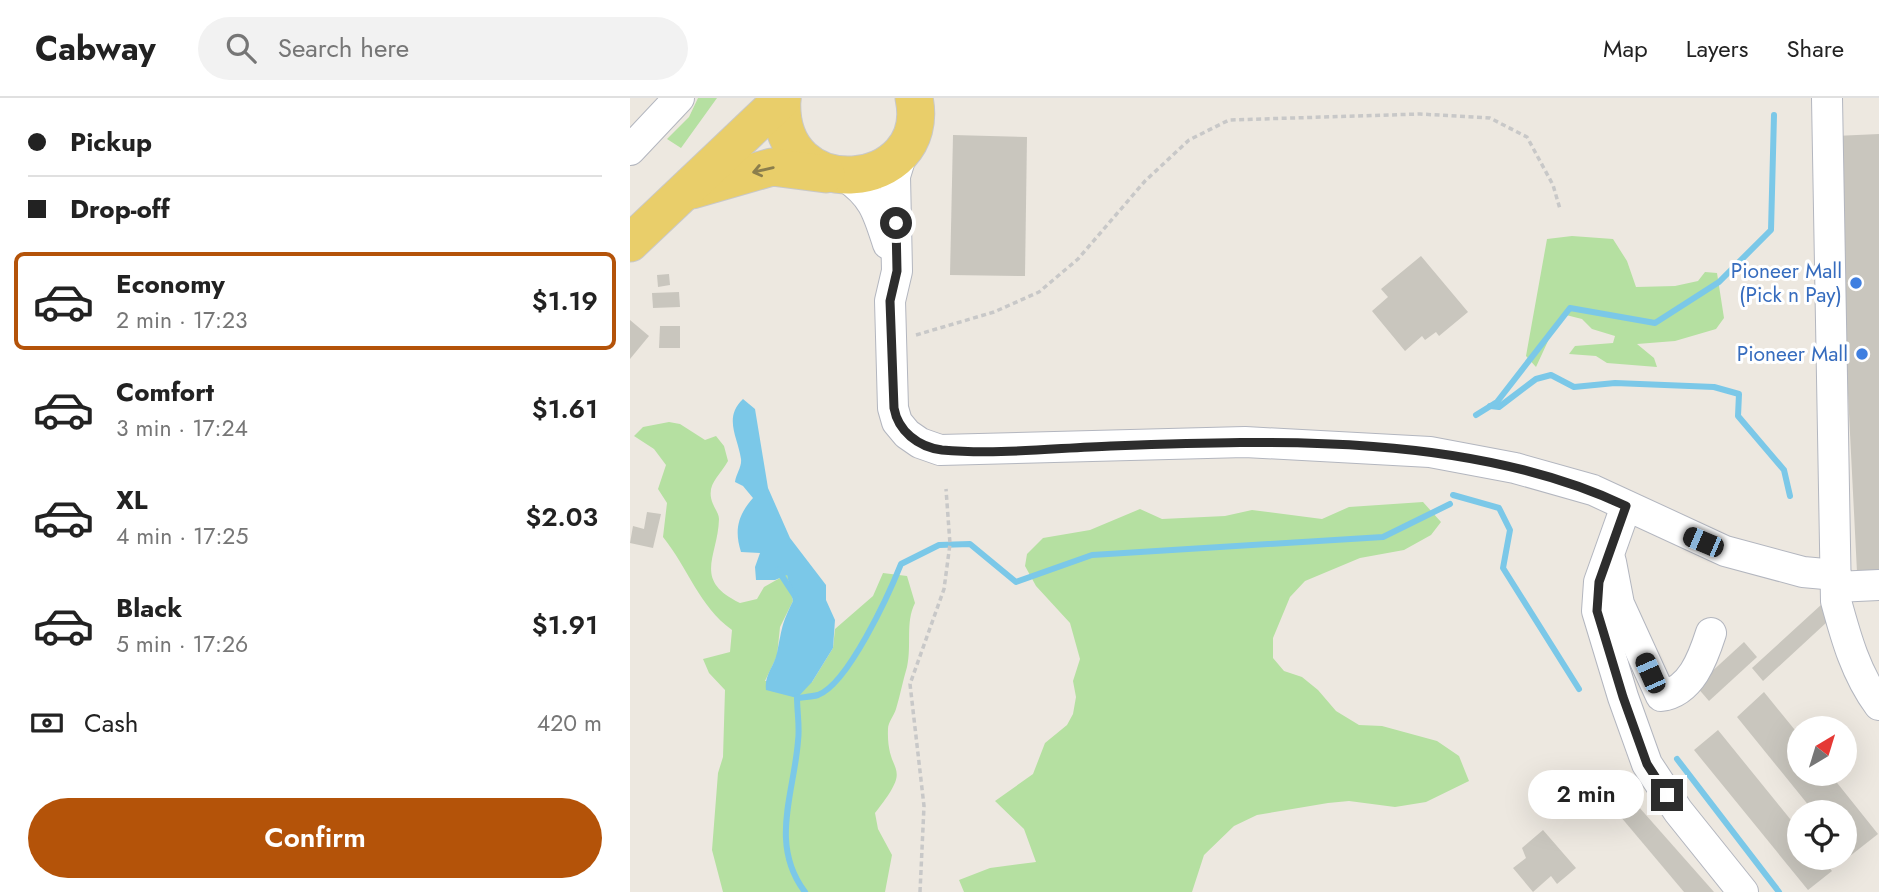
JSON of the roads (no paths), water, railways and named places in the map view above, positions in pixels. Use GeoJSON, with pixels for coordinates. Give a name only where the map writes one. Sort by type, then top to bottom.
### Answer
{"type":"FeatureCollection","features":[{"type":"Feature","properties":{"kind":"main road"},"geometry":{"type":"LineString","coordinates":[[782,98],[785,131],[792,146],[815,168],[838,175]]}},
{"type":"Feature","properties":{"kind":"main road"},"geometry":{"type":"LineString","coordinates":[[631,239],[687,191],[782,98]]}},
{"type":"Feature","properties":{"kind":"main road"},"geometry":{"type":"LineString","coordinates":[[687,191],[772,167],[838,175],[878,170],[918,116]]}},
{"type":"Feature","properties":{"kind":"lane"},"geometry":{"type":"LineString","coordinates":[[630,150],[679,98]]}},
{"type":"Feature","properties":{"kind":"lane"},"geometry":{"type":"LineString","coordinates":[[1827,98],[1836,601],[1858,672],[1879,705]]}},
{"type":"Feature","properties":{"kind":"lane"},"geometry":{"type":"LineString","coordinates":[[918,116],[895,176],[897,271],[890,301],[890,341],[897,422],[920,443],[940,450],[1245,442],[1430,452],[1516,468],[1593,490],[1725,551],[1836,581],[1879,585]]}},
{"type":"Feature","properties":{"kind":"lane"},"geometry":{"type":"LineString","coordinates":[[838,175],[865,190],[878,210],[897,271]]}},
{"type":"Feature","properties":{"kind":"lane"},"geometry":{"type":"LineString","coordinates":[[1626,506],[1599,582],[1597,611],[1623,697],[1647,764],[1678,811],[1743,892]]}},
{"type":"Feature","properties":{"kind":"lane"},"geometry":{"type":"LineString","coordinates":[[1610,555],[1619,604],[1661,696],[1669,695],[1699,669],[1711,634]]}},
{"type":"Feature","properties":{"kind":"water"},"geometry":{"type":"Polygon","coordinates":[[[743,399],[755,409],[768,488],[790,538],[826,585],[826,600],[835,620],[833,648],[812,682],[797,698],[766,690],[766,680],[776,658],[784,622],[793,601],[787,575],[775,580],[756,580],[755,567],[760,553],[741,552],[739,544],[739,523],[753,498],[743,486],[735,482],[741,459],[733,421],[737,406],[743,399]]]}},
{"type":"Feature","properties":{"kind":"waterway"},"geometry":{"type":"LineString","coordinates":[[1476,415],[1497,402],[1570,308],[1655,323],[1719,282],[1771,230],[1774,115]]}},
{"type":"Feature","properties":{"kind":"waterway"},"geometry":{"type":"LineString","coordinates":[[1490,406],[1499,407],[1536,379],[1551,375],[1574,387],[1615,383],[1714,387],[1739,394],[1738,416],[1784,470],[1790,496]]}},
{"type":"Feature","properties":{"kind":"waterway"},"geometry":{"type":"LineString","coordinates":[[1453,495],[1499,508],[1510,530],[1503,568],[1579,689]]}},
{"type":"Feature","properties":{"kind":"waterway"},"geometry":{"type":"LineString","coordinates":[[797,698],[818,695],[830,687],[842,674],[866,637],[901,564],[939,545],[970,544],[1016,582],[1092,555],[1383,537],[1450,504]]}},
{"type":"Feature","properties":{"kind":"waterway"},"geometry":{"type":"LineString","coordinates":[[778,570],[795,596]]}},
{"type":"Feature","properties":{"kind":"waterway"},"geometry":{"type":"LineString","coordinates":[[797,697],[799,736],[786,818],[786,837],[794,874],[805,892]]}},
{"type":"Feature","properties":{"kind":"waterway"},"geometry":{"type":"LineString","coordinates":[[1677,759],[1779,892]]}},
{"type":"Feature","properties":{"kind":"place","name":"Pioneer Mall (Pick n Pay)"},"geometry":{"type":"Point","coordinates":[1856,283]}},
{"type":"Feature","properties":{"kind":"place","name":"Pioneer Mall"},"geometry":{"type":"Point","coordinates":[1862,354]}}]}
